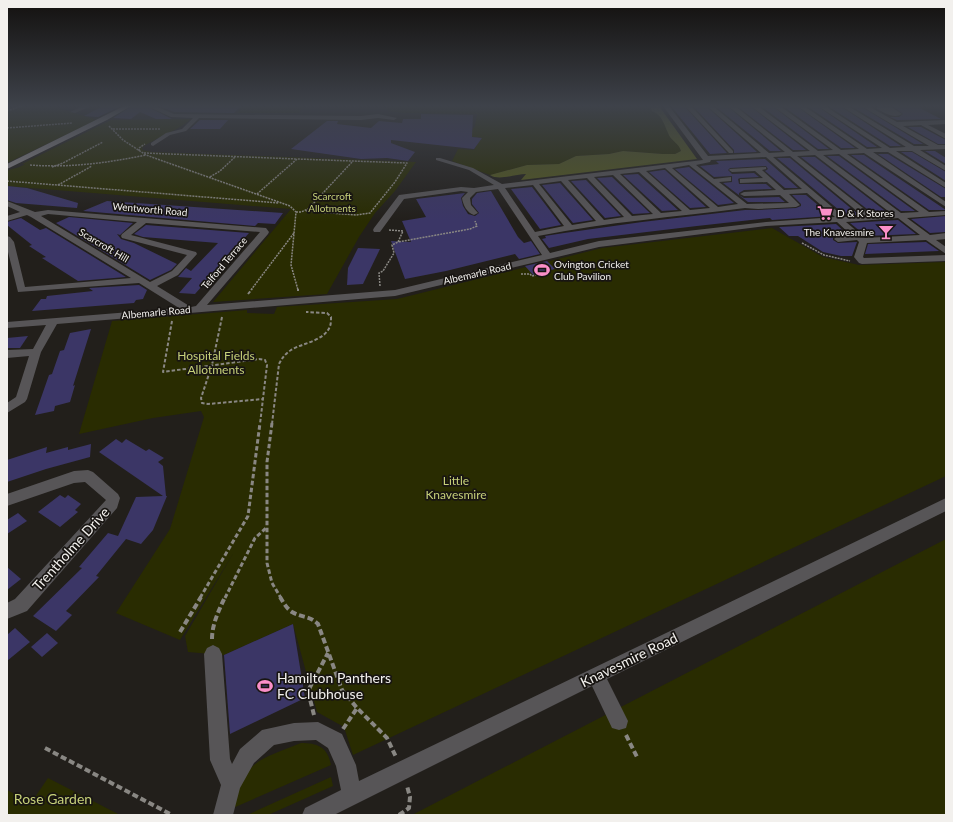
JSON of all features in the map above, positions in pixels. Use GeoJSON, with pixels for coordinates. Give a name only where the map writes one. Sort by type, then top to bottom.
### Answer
{"type":"FeatureCollection","features":[{"type":"Feature","properties":{"kind":"main road"},"geometry":{"type":"LineString","coordinates":[[7,167],[54,144]]}},
{"type":"Feature","properties":{"kind":"street"},"geometry":{"type":"LineString","coordinates":[[695,144],[707,160]]}},
{"type":"Feature","properties":{"kind":"street"},"geometry":{"type":"LineString","coordinates":[[727,144],[731,152]]}},
{"type":"Feature","properties":{"kind":"street"},"geometry":{"type":"LineString","coordinates":[[751,144],[768,156],[809,191],[861,239]]}},
{"type":"Feature","properties":{"kind":"street"},"geometry":{"type":"LineString","coordinates":[[779,144],[870,218]]}},
{"type":"Feature","properties":{"kind":"street"},"geometry":{"type":"LineString","coordinates":[[805,144],[946,251]]}},
{"type":"Feature","properties":{"kind":"street"},"geometry":{"type":"LineString","coordinates":[[830,144],[928,215]]}},
{"type":"Feature","properties":{"kind":"street"},"geometry":{"type":"LineString","coordinates":[[857,144],[946,205]]}},
{"type":"Feature","properties":{"kind":"street"},"geometry":{"type":"LineString","coordinates":[[880,144],[946,186]]}},
{"type":"Feature","properties":{"kind":"street"},"geometry":{"type":"LineString","coordinates":[[905,144],[946,169]]}},
{"type":"Feature","properties":{"kind":"street"},"geometry":{"type":"LineString","coordinates":[[931,144],[946,153]]}},
{"type":"Feature","properties":{"kind":"street"},"geometry":{"type":"LineString","coordinates":[[377,230],[402,197],[461,189],[474,190],[707,160],[791,154],[946,147]]}},
{"type":"Feature","properties":{"kind":"street"},"geometry":{"type":"LineString","coordinates":[[438,159],[471,169],[500,186],[547,256]]}},
{"type":"Feature","properties":{"kind":"street"},"geometry":{"type":"LineString","coordinates":[[690,163],[746,206]]}},
{"type":"Feature","properties":{"kind":"street"},"geometry":{"type":"LineString","coordinates":[[666,166],[717,210]]}},
{"type":"Feature","properties":{"kind":"street"},"geometry":{"type":"LineString","coordinates":[[732,170],[781,167]]}},
{"type":"Feature","properties":{"kind":"street"},"geometry":{"type":"LineString","coordinates":[[533,235],[601,222],[746,206],[758,207],[796,205],[756,168]]}},
{"type":"Feature","properties":{"kind":"street"},"geometry":{"type":"LineString","coordinates":[[640,169],[689,213]]}},
{"type":"Feature","properties":{"kind":"street"},"geometry":{"type":"LineString","coordinates":[[614,172],[660,216]]}},
{"type":"Feature","properties":{"kind":"street"},"geometry":{"type":"LineString","coordinates":[[588,175],[630,219]]}},
{"type":"Feature","properties":{"kind":"street"},"geometry":{"type":"LineString","coordinates":[[562,178],[601,222]]}},
{"type":"Feature","properties":{"kind":"street"},"geometry":{"type":"LineString","coordinates":[[713,181],[728,179]]}},
{"type":"Feature","properties":{"kind":"street"},"geometry":{"type":"LineString","coordinates":[[743,181],[768,180]]}},
{"type":"Feature","properties":{"kind":"street"},"geometry":{"type":"LineString","coordinates":[[534,182],[569,227]]}},
{"type":"Feature","properties":{"kind":"street"},"geometry":{"type":"LineString","coordinates":[[474,190],[466,198],[474,213]]}},
{"type":"Feature","properties":{"kind":"street"},"geometry":{"type":"LineString","coordinates":[[744,194],[809,191]]}},
{"type":"Feature","properties":{"kind":"street"},"geometry":{"type":"LineString","coordinates":[[933,196],[946,195]]}},
{"type":"Feature","properties":{"kind":"street","name":"Scarcroft Hill"},"geometry":{"type":"LineString","coordinates":[[7,203],[30,214],[188,309]]}},
{"type":"Feature","properties":{"kind":"street"},"geometry":{"type":"LineString","coordinates":[[458,206],[468,204]]}},
{"type":"Feature","properties":{"kind":"street","name":"Wentworth Road"},"geometry":{"type":"LineString","coordinates":[[7,220],[30,214],[48,212],[263,230],[265,232]]}},
{"type":"Feature","properties":{"kind":"street","name":"Albemarle Road"},"geometry":{"type":"LineString","coordinates":[[7,324],[395,293],[599,244],[766,224],[946,213]]}},
{"type":"Feature","properties":{"kind":"street"},"geometry":{"type":"LineString","coordinates":[[144,220],[125,236],[193,254],[175,273],[149,286]]}},
{"type":"Feature","properties":{"kind":"street","name":"Telford Terrace"},"geometry":{"type":"LineString","coordinates":[[200,308],[265,232]]}},
{"type":"Feature","properties":{"kind":"street"},"geometry":{"type":"LineString","coordinates":[[838,239],[928,238],[946,236]]}},
{"type":"Feature","properties":{"kind":"street"},"geometry":{"type":"LineString","coordinates":[[7,239],[10,242],[21,290],[140,280]]}},
{"type":"Feature","properties":{"kind":"street"},"geometry":{"type":"LineString","coordinates":[[861,239],[858,257],[862,261],[946,258]]}},
{"type":"Feature","properties":{"kind":"street"},"geometry":{"type":"LineString","coordinates":[[7,409],[21,399],[36,352],[54,320]]}},
{"type":"Feature","properties":{"kind":"street"},"geometry":{"type":"LineString","coordinates":[[7,354],[36,352]]}},
{"type":"Feature","properties":{"kind":"street","name":"Trentholme Drive"},"geometry":{"type":"LineString","coordinates":[[7,500],[74,477],[88,476],[113,498],[112,504],[20,605],[7,611]]}},
{"type":"Feature","properties":{"kind":"street","name":"Knavesmire Road"},"geometry":{"type":"LineString","coordinates":[[312,815],[946,504]]}},
{"type":"Feature","properties":{"kind":"street"},"geometry":{"type":"LineString","coordinates":[[213,654],[220,760],[231,785]]}},
{"type":"Feature","properties":{"kind":"street"},"geometry":{"type":"LineString","coordinates":[[596,675],[619,720]]}},
{"type":"Feature","properties":{"kind":"street"},"geometry":{"type":"LineString","coordinates":[[222,815],[231,785],[247,756],[269,737],[294,732],[318,731],[335,741],[346,764],[352,795]]}},
{"type":"Feature","properties":{"kind":"path"},"geometry":{"type":"LineString","coordinates":[[51,167],[59,163],[63,163],[99,144]]}},
{"type":"Feature","properties":{"kind":"path"},"geometry":{"type":"LineString","coordinates":[[129,144],[146,155],[290,206],[296,212]]}},
{"type":"Feature","properties":{"kind":"path"},"geometry":{"type":"LineString","coordinates":[[139,151],[139,148],[147,144]]}},
{"type":"Feature","properties":{"kind":"path"},"geometry":{"type":"LineString","coordinates":[[142,153],[407,163],[396,182],[370,213],[356,215],[304,211],[296,212]]}},
{"type":"Feature","properties":{"kind":"path"},"geometry":{"type":"LineString","coordinates":[[27,165],[51,167],[94,164],[146,155]]}},
{"type":"Feature","properties":{"kind":"path"},"geometry":{"type":"LineString","coordinates":[[210,178],[235,157]]}},
{"type":"Feature","properties":{"kind":"path"},"geometry":{"type":"LineString","coordinates":[[257,194],[297,159]]}},
{"type":"Feature","properties":{"kind":"path"},"geometry":{"type":"LineString","coordinates":[[304,211],[308,209],[352,161]]}},
{"type":"Feature","properties":{"kind":"path"},"geometry":{"type":"LineString","coordinates":[[58,186],[94,164]]}},
{"type":"Feature","properties":{"kind":"path"},"geometry":{"type":"LineString","coordinates":[[7,181],[284,204]]}},
{"type":"Feature","properties":{"kind":"path"},"geometry":{"type":"LineString","coordinates":[[296,212],[291,265],[300,301]]}},
{"type":"Feature","properties":{"kind":"path"},"geometry":{"type":"LineString","coordinates":[[380,286],[379,273],[383,271],[394,253],[392,245],[398,242],[470,229],[477,224],[470,213],[474,213]]}},
{"type":"Feature","properties":{"kind":"path"},"geometry":{"type":"LineString","coordinates":[[377,230],[403,231],[398,242]]}},
{"type":"Feature","properties":{"kind":"path"},"geometry":{"type":"LineString","coordinates":[[240,305],[294,233]]}},
{"type":"Feature","properties":{"kind":"path"},"geometry":{"type":"LineString","coordinates":[[802,243],[824,255],[857,262],[862,261]]}},
{"type":"Feature","properties":{"kind":"path"},"geometry":{"type":"LineString","coordinates":[[517,274],[530,274],[532,276],[545,273]]}},
{"type":"Feature","properties":{"kind":"path"},"geometry":{"type":"LineString","coordinates":[[224,306],[212,365],[201,398],[202,403],[208,404],[263,399]]}},
{"type":"Feature","properties":{"kind":"path"},"geometry":{"type":"LineString","coordinates":[[174,310],[163,372],[259,359],[265,360],[267,365],[248,516],[180,632]]}},
{"type":"Feature","properties":{"kind":"path"},"geometry":{"type":"LineString","coordinates":[[299,311],[327,313],[331,317],[332,323],[326,334],[316,340],[295,346],[280,358],[278,364],[267,462],[266,547],[269,573],[285,605],[292,612],[312,618],[318,624],[342,690],[357,708],[387,738],[403,770],[410,797],[409,808],[399,815]]}},
{"type":"Feature","properties":{"kind":"path"},"geometry":{"type":"LineString","coordinates":[[213,654],[212,632],[219,609],[255,538],[266,528]]}},
{"type":"Feature","properties":{"kind":"path"},"geometry":{"type":"LineString","coordinates":[[318,731],[308,691],[329,652]]}},
{"type":"Feature","properties":{"kind":"path"},"geometry":{"type":"LineString","coordinates":[[335,741],[357,708]]}},
{"type":"Feature","properties":{"kind":"path"},"geometry":{"type":"LineString","coordinates":[[619,720],[638,760]]}},
{"type":"Feature","properties":{"kind":"path"},"geometry":{"type":"LineString","coordinates":[[45,748],[172,815]]}},
{"type":"Feature","properties":{"kind":"green space"},"geometry":{"type":"Polygon","coordinates":[[[7,144],[46,144],[7,163],[7,144]]]}},
{"type":"Feature","properties":{"kind":"green space","name":"Scarcroft Allotments"},"geometry":{"type":"Polygon","coordinates":[[[62,144],[147,144],[142,148],[143,150],[152,152],[416,162],[395,191],[375,213],[359,237],[327,294],[213,302],[291,209],[7,186],[7,171],[25,164],[22,164],[62,144]]]}},
{"type":"Feature","properties":{"kind":"green space"},"geometry":{"type":"Polygon","coordinates":[[[477,144],[677,144],[681,151],[675,154],[663,154],[623,151],[609,154],[576,156],[559,164],[527,165],[490,175],[452,161],[458,149],[474,150],[477,144]]]}},
{"type":"Feature","properties":{"kind":"green space"},"geometry":{"type":"Polygon","coordinates":[[[677,144],[687,144],[697,159],[521,180],[526,174],[502,177],[494,177],[490,175],[527,165],[559,164],[576,156],[609,154],[623,151],[675,154],[681,151],[677,144]]]}},
{"type":"Feature","properties":{"kind":"green space","name":"Little Knavesmire"},"geometry":{"type":"Polygon","coordinates":[[[772,228],[823,257],[859,265],[946,262],[946,476],[353,755],[344,727],[317,712],[293,624],[224,655],[188,652],[185,636],[234,552],[180,640],[116,613],[170,529],[204,417],[201,411],[153,418],[79,434],[112,321],[247,310],[247,313],[274,314],[277,307],[397,299],[602,248],[772,228]]]}},
{"type":"Feature","properties":{"kind":"green space"},"geometry":{"type":"Polygon","coordinates":[[[946,539],[946,815],[412,815],[946,539]]]}},
{"type":"Feature","properties":{"kind":"green space"},"geometry":{"type":"Polygon","coordinates":[[[301,743],[321,747],[330,759],[331,765],[233,808],[242,780],[255,764],[264,758],[301,743]]]}},
{"type":"Feature","properties":{"kind":"green space"},"geometry":{"type":"Polygon","coordinates":[[[331,777],[333,786],[268,815],[247,815],[331,777]]]}},
{"type":"Feature","properties":{"kind":"green space","name":"Rose Garden"},"geometry":{"type":"Polygon","coordinates":[[[48,778],[120,815],[7,815],[7,790],[31,803],[48,778]]]}},
{"type":"Feature","properties":{"kind":"building"},"geometry":{"type":"Polygon","coordinates":[[[297,144],[395,144],[415,152],[408,161],[387,158],[361,159],[291,149],[297,144]]]}},
{"type":"Feature","properties":{"kind":"building"},"geometry":{"type":"Polygon","coordinates":[[[431,144],[477,144],[474,149],[431,144]]]}},
{"type":"Feature","properties":{"kind":"building"},"geometry":{"type":"Polygon","coordinates":[[[702,144],[719,144],[727,153],[710,154],[702,144]]]}},
{"type":"Feature","properties":{"kind":"building"},"geometry":{"type":"Polygon","coordinates":[[[729,144],[749,144],[757,152],[734,153],[734,150],[729,144]]]}},
{"type":"Feature","properties":{"kind":"building"},"geometry":{"type":"Polygon","coordinates":[[[762,144],[773,144],[781,151],[770,151],[762,144]]]}},
{"type":"Feature","properties":{"kind":"building"},"geometry":{"type":"Polygon","coordinates":[[[786,144],[799,144],[806,150],[793,150],[786,144]]]}},
{"type":"Feature","properties":{"kind":"building"},"geometry":{"type":"Polygon","coordinates":[[[812,144],[823,144],[829,149],[818,149],[812,144]]]}},
{"type":"Feature","properties":{"kind":"building"},"geometry":{"type":"Polygon","coordinates":[[[836,144],[850,144],[855,148],[841,148],[836,144]]]}},
{"type":"Feature","properties":{"kind":"building"},"geometry":{"type":"Polygon","coordinates":[[[863,144],[873,144],[877,147],[867,147],[863,144]]]}},
{"type":"Feature","properties":{"kind":"building"},"geometry":{"type":"Polygon","coordinates":[[[887,144],[898,144],[901,146],[890,146],[887,144]]]}},
{"type":"Feature","properties":{"kind":"building"},"geometry":{"type":"Polygon","coordinates":[[[925,151],[935,151],[946,158],[946,164],[925,151]]]}},
{"type":"Feature","properties":{"kind":"building"},"geometry":{"type":"Polygon","coordinates":[[[901,152],[912,152],[946,172],[946,181],[901,152]]]}},
{"type":"Feature","properties":{"kind":"building"},"geometry":{"type":"Polygon","coordinates":[[[878,154],[888,154],[946,189],[946,197],[941,197],[878,154]]]}},
{"type":"Feature","properties":{"kind":"building"},"geometry":{"type":"Polygon","coordinates":[[[851,155],[864,155],[946,210],[929,210],[851,155]]]}},
{"type":"Feature","properties":{"kind":"building"},"geometry":{"type":"Polygon","coordinates":[[[827,156],[839,156],[915,211],[901,211],[827,156]]]}},
{"type":"Feature","properties":{"kind":"building"},"geometry":{"type":"Polygon","coordinates":[[[801,157],[815,157],[888,213],[872,213],[801,157]]]}},
{"type":"Feature","properties":{"kind":"building"},"geometry":{"type":"Polygon","coordinates":[[[777,158],[790,158],[859,215],[845,215],[777,158]]]}},
{"type":"Feature","properties":{"kind":"building"},"geometry":{"type":"Polygon","coordinates":[[[765,159],[798,188],[785,188],[765,171],[768,169],[766,166],[730,168],[728,170],[732,174],[754,173],[759,177],[740,178],[738,179],[739,184],[766,184],[772,189],[744,190],[739,193],[739,195],[744,198],[779,197],[785,202],[748,202],[723,183],[732,182],[732,176],[714,177],[700,166],[719,164],[716,161],[765,159]]]}},
{"type":"Feature","properties":{"kind":"building"},"geometry":{"type":"Polygon","coordinates":[[[689,167],[734,203],[718,205],[675,169],[689,167]]]}},
{"type":"Feature","properties":{"kind":"building"},"geometry":{"type":"Polygon","coordinates":[[[665,170],[706,207],[690,208],[649,172],[665,170]]]}},
{"type":"Feature","properties":{"kind":"building"},"geometry":{"type":"Polygon","coordinates":[[[638,174],[678,210],[662,211],[623,175],[638,174]]]}},
{"type":"Feature","properties":{"kind":"building"},"geometry":{"type":"Polygon","coordinates":[[[612,177],[650,213],[633,214],[597,178],[612,177]]]}},
{"type":"Feature","properties":{"kind":"building"},"geometry":{"type":"Polygon","coordinates":[[[586,180],[621,216],[605,218],[571,181],[586,180]]]}},
{"type":"Feature","properties":{"kind":"building"},"geometry":{"type":"Polygon","coordinates":[[[560,183],[593,220],[573,223],[542,185],[560,183]]]}},
{"type":"Feature","properties":{"kind":"building"},"geometry":{"type":"Polygon","coordinates":[[[7,186],[27,188],[78,203],[77,208],[16,203],[7,200],[7,186]]]}},
{"type":"Feature","properties":{"kind":"building"},"geometry":{"type":"Polygon","coordinates":[[[532,187],[561,225],[540,229],[511,189],[532,187]]]}},
{"type":"Feature","properties":{"kind":"building"},"geometry":{"type":"Polygon","coordinates":[[[491,191],[518,237],[524,243],[531,241],[540,254],[519,259],[515,254],[446,271],[405,279],[391,241],[411,242],[402,221],[426,217],[416,199],[465,193],[461,198],[463,206],[468,214],[475,216],[479,213],[472,204],[472,199],[477,193],[491,191]]]}},
{"type":"Feature","properties":{"kind":"building"},"geometry":{"type":"Polygon","coordinates":[[[792,195],[806,195],[831,216],[772,220],[770,218],[697,226],[588,239],[549,248],[542,239],[546,238],[545,236],[642,222],[745,210],[796,208],[801,206],[801,204],[792,195]]]}},
{"type":"Feature","properties":{"kind":"building"},"geometry":{"type":"Polygon","coordinates":[[[107,201],[283,213],[275,224],[258,223],[255,226],[83,211],[107,201]]]}},
{"type":"Feature","properties":{"kind":"building"},"geometry":{"type":"Polygon","coordinates":[[[946,216],[946,232],[930,233],[911,219],[946,216]]]}},
{"type":"Feature","properties":{"kind":"building"},"geometry":{"type":"Polygon","coordinates":[[[69,217],[133,223],[120,235],[117,234],[121,239],[134,243],[177,264],[171,270],[150,280],[56,223],[69,217]]]}},
{"type":"Feature","properties":{"kind":"building"},"geometry":{"type":"Polygon","coordinates":[[[21,218],[40,230],[46,228],[126,277],[78,281],[42,258],[46,257],[29,246],[32,245],[7,225],[7,222],[21,218]]]}},
{"type":"Feature","properties":{"kind":"building","name":"The Knavesmire"},"geometry":{"type":"Polygon","coordinates":[[[898,220],[916,234],[866,236],[850,223],[898,220]]]}},
{"type":"Feature","properties":{"kind":"building"},"geometry":{"type":"Polygon","coordinates":[[[836,224],[847,234],[837,235],[833,238],[833,240],[838,243],[857,242],[852,256],[841,256],[823,252],[798,236],[789,236],[779,227],[836,224]]]}},
{"type":"Feature","properties":{"kind":"building"},"geometry":{"type":"Polygon","coordinates":[[[146,225],[249,233],[195,294],[179,293],[192,278],[178,277],[186,268],[191,271],[218,243],[143,237],[134,234],[146,225]]]}},
{"type":"Feature","properties":{"kind":"building"},"geometry":{"type":"Polygon","coordinates":[[[926,242],[939,251],[865,254],[868,244],[926,242]]]}},
{"type":"Feature","properties":{"kind":"building"},"geometry":{"type":"Polygon","coordinates":[[[358,248],[380,249],[363,284],[347,285],[348,268],[358,248]]]}},
{"type":"Feature","properties":{"kind":"building"},"geometry":{"type":"Polygon","coordinates":[[[547,261],[555,269],[533,275],[525,266],[547,261]]]}},
{"type":"Feature","properties":{"kind":"building"},"geometry":{"type":"Polygon","coordinates":[[[139,285],[147,290],[143,299],[136,300],[134,303],[32,311],[41,299],[46,299],[47,296],[93,291],[89,288],[139,285]]]}},
{"type":"Feature","properties":{"kind":"building"},"geometry":{"type":"Polygon","coordinates":[[[91,329],[73,386],[75,385],[70,402],[55,406],[54,411],[35,415],[49,375],[52,374],[60,351],[64,350],[70,333],[91,329]]]}},
{"type":"Feature","properties":{"kind":"building"},"geometry":{"type":"Polygon","coordinates":[[[28,336],[20,348],[7,348],[7,338],[28,336]]]}},
{"type":"Feature","properties":{"kind":"building"},"geometry":{"type":"Polygon","coordinates":[[[116,439],[122,443],[126,439],[146,451],[149,449],[164,458],[158,462],[163,466],[167,496],[153,530],[141,544],[126,539],[96,576],[99,577],[66,611],[72,615],[56,631],[33,616],[82,568],[79,567],[108,533],[118,536],[136,497],[163,496],[99,452],[116,439]]]}},
{"type":"Feature","properties":{"kind":"building"},"geometry":{"type":"Polygon","coordinates":[[[91,444],[90,457],[7,482],[7,460],[47,447],[46,453],[68,447],[68,450],[91,444]]]}},
{"type":"Feature","properties":{"kind":"building"},"geometry":{"type":"Polygon","coordinates":[[[60,495],[65,498],[68,495],[81,504],[75,510],[78,512],[60,527],[38,512],[60,495]]]}},
{"type":"Feature","properties":{"kind":"building"},"geometry":{"type":"Polygon","coordinates":[[[18,513],[27,521],[7,534],[7,520],[18,513]]]}},
{"type":"Feature","properties":{"kind":"building"},"geometry":{"type":"Polygon","coordinates":[[[7,567],[21,579],[7,590],[7,567]]]}},
{"type":"Feature","properties":{"kind":"building","name":"Hamilton Panthers FC Clubhouse"},"geometry":{"type":"Polygon","coordinates":[[[293,624],[305,698],[230,734],[224,655],[293,624]]]}},
{"type":"Feature","properties":{"kind":"building"},"geometry":{"type":"Polygon","coordinates":[[[15,628],[30,642],[7,661],[7,635],[15,628]]]}},
{"type":"Feature","properties":{"kind":"building"},"geometry":{"type":"Polygon","coordinates":[[[47,633],[58,643],[42,657],[31,647],[47,633]]]}},
{"type":"Feature","properties":{"kind":"place","name":"D & K Stores"},"geometry":{"type":"Point","coordinates":[825,213]}},
{"type":"Feature","properties":{"kind":"place","name":"The Knavesmire"},"geometry":{"type":"Point","coordinates":[886,232]}},
{"type":"Feature","properties":{"kind":"place","name":"Ovington Cricket Club Pavilion"},"geometry":{"type":"Point","coordinates":[542,270]}},
{"type":"Feature","properties":{"kind":"place","name":"Hamilton Panthers FC Clubhouse"},"geometry":{"type":"Point","coordinates":[265,686]}},
{"type":"Feature","properties":{"kind":"park label","name":"Hospital Fields Allotments"},"geometry":{"type":"Point","coordinates":[216,363]}}]}
